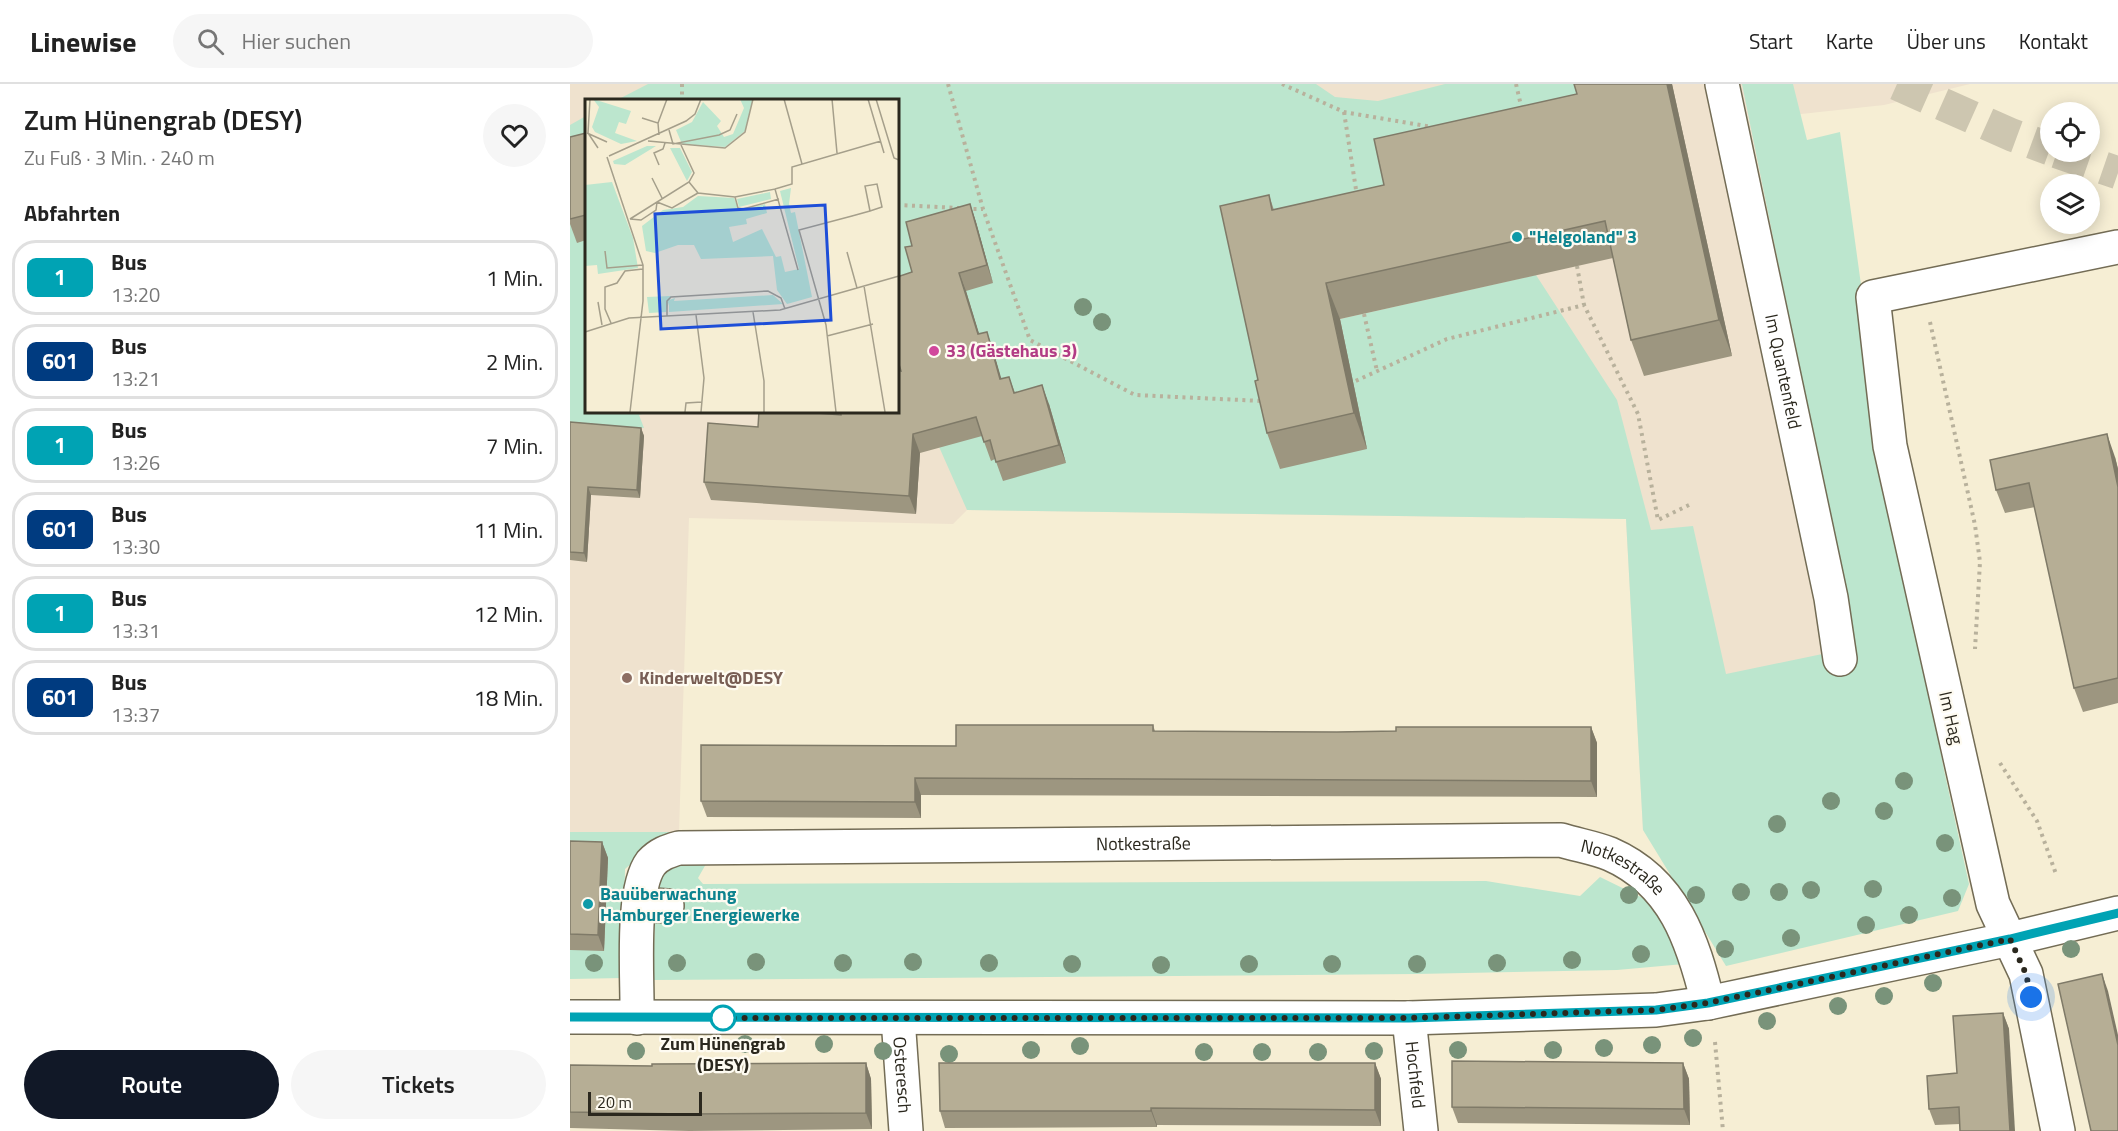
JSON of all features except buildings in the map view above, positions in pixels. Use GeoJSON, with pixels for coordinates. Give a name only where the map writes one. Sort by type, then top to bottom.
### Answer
{"type":"FeatureCollection","features":[{"type":"Feature","properties":{"kind":"street","name":"Im Quantenfeld"},"geometry":{"type":"LineString","coordinates":[[1722,84],[1831,598],[1840,659]]}},
{"type":"Feature","properties":{"kind":"street"},"geometry":{"type":"LineString","coordinates":[[1922,287],[2118,247]]}},
{"type":"Feature","properties":{"kind":"street","name":"Im Hag"},"geometry":{"type":"LineString","coordinates":[[1922,287],[1873,297],[1890,446],[1993,904],[2026,974],[2058,1131]]}},
{"type":"Feature","properties":{"kind":"street","name":"Notkestraße"},"geometry":{"type":"LineString","coordinates":[[637,1018],[653,905],[643,877],[652,862],[663,852],[679,848],[1561,840],[1611,855],[1649,879],[1674,907],[1690,937],[1708,1003]]}},
{"type":"Feature","properties":{"kind":"street"},"geometry":{"type":"LineString","coordinates":[[570,1017],[1409,1018],[1656,1010],[1708,1003],[2010,939],[2118,913]]}},
{"type":"Feature","properties":{"kind":"street","name":"Osteresch"},"geometry":{"type":"LineString","coordinates":[[898,1018],[906,1131]]}},
{"type":"Feature","properties":{"kind":"street","name":"Hochfeld"},"geometry":{"type":"LineString","coordinates":[[1409,1018],[1421,1131]]}},
{"type":"Feature","properties":{"kind":"path"},"geometry":{"type":"LineString","coordinates":[[948,84],[983,209],[1030,340],[1135,395],[1257,402],[1268,400]]}},
{"type":"Feature","properties":{"kind":"path"},"geometry":{"type":"LineString","coordinates":[[1282,84],[1344,112],[1434,128]]}},
{"type":"Feature","properties":{"kind":"path"},"geometry":{"type":"LineString","coordinates":[[1516,84],[1523,117]]}},
{"type":"Feature","properties":{"kind":"path"},"geometry":{"type":"LineString","coordinates":[[1344,112],[1358,206]]}},
{"type":"Feature","properties":{"kind":"path"},"geometry":{"type":"LineString","coordinates":[[898,205],[983,209]]}},
{"type":"Feature","properties":{"kind":"path"},"geometry":{"type":"LineString","coordinates":[[1577,266],[1584,305],[1638,414],[1658,520],[1689,505]]}},
{"type":"Feature","properties":{"kind":"path"},"geometry":{"type":"LineString","coordinates":[[1922,287],[1976,525],[1980,562],[1976,661]]}},
{"type":"Feature","properties":{"kind":"path"},"geometry":{"type":"LineString","coordinates":[[1341,386],[1447,339],[1584,305]]}},
{"type":"Feature","properties":{"kind":"path"},"geometry":{"type":"LineString","coordinates":[[1364,314],[1377,371]]}},
{"type":"Feature","properties":{"kind":"path"},"geometry":{"type":"LineString","coordinates":[[1997,758],[2037,820],[2056,874]]}},
{"type":"Feature","properties":{"kind":"path"},"geometry":{"type":"LineString","coordinates":[[1715,1042],[1723,1131]]}},
{"type":"Feature","properties":{"kind":"shaded area"},"geometry":{"type":"Polygon","coordinates":[[[570,84],[1970,84],[1884,105],[1792,115],[1933,770],[1676,828],[1643,830],[1626,519],[967,510],[953,524],[689,518],[679,832],[570,832],[570,84]]]}},
{"type":"Feature","properties":{"kind":"green space"},"geometry":{"type":"Polygon","coordinates":[[[648,84],[1316,84],[1335,97],[1378,101],[1445,84],[1580,84],[1590,130],[1397,222],[1264,379],[1348,360],[1340,319],[1536,275],[1617,400],[1651,530],[1693,526],[1726,674],[1856,647],[1742,84],[1793,84],[1807,140],[1840,132],[1884,452],[1944,770],[1969,884],[1958,911],[1726,966],[1643,830],[1626,519],[967,510],[913,388],[898,386],[898,99],[619,99],[648,84]]]}},
{"type":"Feature","properties":{"kind":"green space"},"geometry":{"type":"Polygon","coordinates":[[[585,117],[585,412],[649,412],[639,415],[644,428],[570,424],[570,125],[585,117]]]}},
{"type":"Feature","properties":{"kind":"green space"},"geometry":{"type":"Polygon","coordinates":[[[570,832],[679,832],[651,847],[625,869],[623,978],[570,979],[570,832]]]}},
{"type":"Feature","properties":{"kind":"green space"},"geometry":{"type":"Polygon","coordinates":[[[710,857],[698,878],[703,884],[1486,881],[1580,896],[1600,877],[1647,900],[1665,915],[1684,964],[1617,970],[1416,974],[653,980],[656,886],[666,863],[710,857]]]}},
{"type":"Feature","properties":{"kind":"tunnel"},"geometry":{"type":"LineString","coordinates":[[1897,84],[2040,145]]}},
{"type":"Feature","properties":{"kind":"tunnel"},"geometry":{"type":"LineString","coordinates":[[2086,162],[2118,173]]}},
{"type":"Feature","properties":{"kind":"bus line","name":"1"},"geometry":{"type":"LineString","coordinates":[[570,1017],[1409,1018],[1656,1010],[1708,1003],[2010,939],[2118,913]]}},
{"type":"Feature","properties":{"kind":"place","name":"\"Helgoland\" 3"},"geometry":{"type":"Point","coordinates":[1517,237]}},
{"type":"Feature","properties":{"kind":"place","name":"33 (Gästehaus 3)"},"geometry":{"type":"Point","coordinates":[934,351]}},
{"type":"Feature","properties":{"kind":"place","name":"Kinderwelt@DESY"},"geometry":{"type":"Point","coordinates":[627,678]}},
{"type":"Feature","properties":{"kind":"place","name":"Bauüberwachung Hamburger Energiewerke"},"geometry":{"type":"Point","coordinates":[588,904]}},
{"type":"Feature","properties":{"kind":"place","name":"Zum Hünengrab (DESY)"},"geometry":{"type":"Point","coordinates":[723,1018]}},
{"type":"Feature","properties":{"kind":"route"},"geometry":{"type":"LineString","coordinates":[[723,1018],[1409,1018],[1656,1010],[1708,1003],[2010,939],[2026,974],[2031,997]]}}]}
